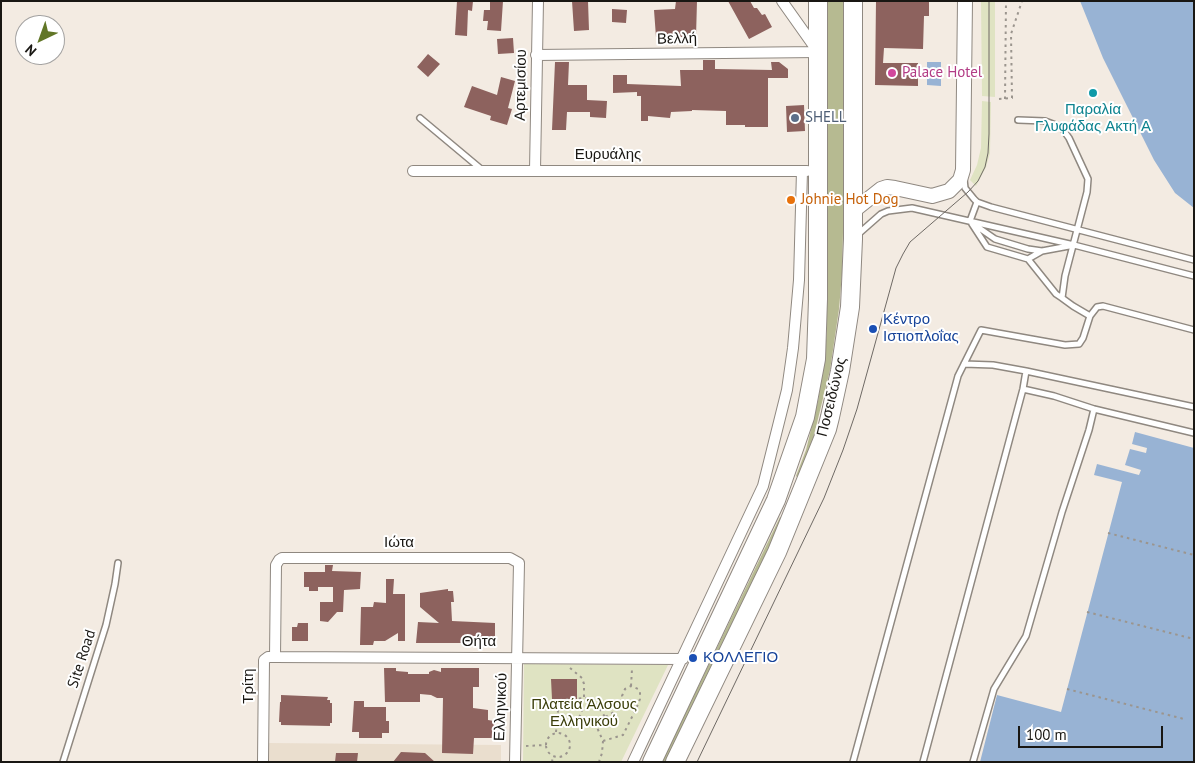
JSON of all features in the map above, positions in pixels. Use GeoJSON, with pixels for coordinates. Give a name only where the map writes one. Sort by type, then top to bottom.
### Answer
{"type":"FeatureCollection","features":[{"type":"Feature","properties":{"kind":"highway","name":"Ποσειδώνος"},"geometry":{"type":"LineString","coordinates":[[652,762],[805,417],[816,359],[818,299],[810,171],[818,52],[818,1]]}},
{"type":"Feature","properties":{"kind":"highway","name":"Ποσειδώνος"},"geometry":{"type":"LineString","coordinates":[[675,762],[777,552],[827,428],[840,371],[850,307],[853,238],[853,1]]}},
{"type":"Feature","properties":{"kind":"highway"},"geometry":{"type":"LineString","coordinates":[[768,497],[799,499]]}},
{"type":"Feature","properties":{"kind":"street","name":"Αρτεμισίου"},"geometry":{"type":"LineString","coordinates":[[535,170],[538,1]]}},
{"type":"Feature","properties":{"kind":"street"},"geometry":{"type":"LineString","coordinates":[[782,1],[818,52]]}},
{"type":"Feature","properties":{"kind":"street"},"geometry":{"type":"LineString","coordinates":[[852,212],[881,189],[887,187],[932,196],[943,194],[960,180],[963,170],[965,1]]}},
{"type":"Feature","properties":{"kind":"street","name":"Βελλή"},"geometry":{"type":"LineString","coordinates":[[536,55],[818,52]]}},
{"type":"Feature","properties":{"kind":"street","name":"Ευρυάλης"},"geometry":{"type":"LineString","coordinates":[[413,170],[810,171]]}},
{"type":"Feature","properties":{"kind":"street"},"geometry":{"type":"LineString","coordinates":[[633,762],[683,660],[768,497],[793,348],[810,171]]}},
{"type":"Feature","properties":{"kind":"street","name":"Ιώτα"},"geometry":{"type":"LineString","coordinates":[[279,560],[282,558],[510,558],[519,563]]}},
{"type":"Feature","properties":{"kind":"street","name":"Τρίτη"},"geometry":{"type":"LineString","coordinates":[[263,762],[264,660],[275,656],[276,565],[279,560]]}},
{"type":"Feature","properties":{"kind":"street","name":"Ελληνικού"},"geometry":{"type":"LineString","coordinates":[[515,762],[519,563]]}},
{"type":"Feature","properties":{"kind":"street","name":"Θήτα"},"geometry":{"type":"LineString","coordinates":[[275,656],[683,660]]}},
{"type":"Feature","properties":{"kind":"lane"},"geometry":{"type":"LineString","coordinates":[[420,118],[482,170]]}},
{"type":"Feature","properties":{"kind":"lane"},"geometry":{"type":"LineString","coordinates":[[1018,120],[1052,122],[1061,127],[1069,138],[1088,179],[1087,192],[1065,276],[1062,298]]}},
{"type":"Feature","properties":{"kind":"lane"},"geometry":{"type":"LineString","coordinates":[[963,170],[965,188],[977,202],[991,208],[1194,260]]}},
{"type":"Feature","properties":{"kind":"lane"},"geometry":{"type":"LineString","coordinates":[[970,222],[977,202]]}},
{"type":"Feature","properties":{"kind":"lane"},"geometry":{"type":"LineString","coordinates":[[853,238],[881,214],[895,209],[912,208],[1074,245],[1194,276]]}},
{"type":"Feature","properties":{"kind":"lane"},"geometry":{"type":"LineString","coordinates":[[970,222],[995,239],[1028,250],[1042,251],[1074,245]]}},
{"type":"Feature","properties":{"kind":"lane"},"geometry":{"type":"LineString","coordinates":[[970,222],[988,247],[1028,259],[1056,294],[1090,316]]}},
{"type":"Feature","properties":{"kind":"lane"},"geometry":{"type":"LineString","coordinates":[[1028,259],[1042,251]]}},
{"type":"Feature","properties":{"kind":"lane"},"geometry":{"type":"LineString","coordinates":[[853,762],[956,384],[981,330],[1065,345],[1076,345],[1084,338],[1090,316],[1097,307],[1103,306],[1194,330]]}},
{"type":"Feature","properties":{"kind":"lane"},"geometry":{"type":"LineString","coordinates":[[964,364],[993,365],[1026,371],[1194,407]]}},
{"type":"Feature","properties":{"kind":"lane"},"geometry":{"type":"LineString","coordinates":[[923,762],[1023,389],[1026,371]]}},
{"type":"Feature","properties":{"kind":"lane"},"geometry":{"type":"LineString","coordinates":[[1023,389],[1054,396],[1094,409],[1194,432]]}},
{"type":"Feature","properties":{"kind":"lane"},"geometry":{"type":"LineString","coordinates":[[973,762],[994,689],[1026,636],[1094,409]]}},
{"type":"Feature","properties":{"kind":"lane","name":"Site Road"},"geometry":{"type":"LineString","coordinates":[[63,762],[106,625],[118,563]]}},
{"type":"Feature","properties":{"kind":"path"},"geometry":{"type":"LineString","coordinates":[[1005,98],[1006,1]]}},
{"type":"Feature","properties":{"kind":"path"},"geometry":{"type":"LineString","coordinates":[[999,99],[1012,98],[1011,34],[1022,1]]}},
{"type":"Feature","properties":{"kind":"path"},"geometry":{"type":"LineString","coordinates":[[1108,533],[1194,555]]}},
{"type":"Feature","properties":{"kind":"path"},"geometry":{"type":"LineString","coordinates":[[1087,612],[1194,639]]}},
{"type":"Feature","properties":{"kind":"path"},"geometry":{"type":"LineString","coordinates":[[569,659],[570,668],[579,674],[584,684],[582,712],[576,723]]}},
{"type":"Feature","properties":{"kind":"path"},"geometry":{"type":"LineString","coordinates":[[631,686],[633,659]]}},
{"type":"Feature","properties":{"kind":"path"},"geometry":{"type":"LineString","coordinates":[[603,742],[623,735],[641,695],[638,689],[631,686]]}},
{"type":"Feature","properties":{"kind":"path"},"geometry":{"type":"LineString","coordinates":[[628,704],[623,699],[623,692],[631,686]]}},
{"type":"Feature","properties":{"kind":"path"},"geometry":{"type":"LineString","coordinates":[[1067,689],[1184,719]]}},
{"type":"Feature","properties":{"kind":"path"},"geometry":{"type":"LineString","coordinates":[[556,732],[560,700],[594,700],[605,717]]}},
{"type":"Feature","properties":{"kind":"path"},"geometry":{"type":"LineString","coordinates":[[570,700],[570,720],[587,725],[595,723],[628,704],[638,702]]}},
{"type":"Feature","properties":{"kind":"path"},"geometry":{"type":"LineString","coordinates":[[595,723],[603,742],[602,753],[598,762]]}},
{"type":"Feature","properties":{"kind":"path"},"geometry":{"type":"LineString","coordinates":[[556,732],[561,732],[568,736],[571,744],[568,752],[562,757],[553,756],[548,751],[546,745],[549,736],[556,732]]}},
{"type":"Feature","properties":{"kind":"path"},"geometry":{"type":"LineString","coordinates":[[515,746],[546,745]]}},
{"type":"Feature","properties":{"kind":"path"},"geometry":{"type":"LineString","coordinates":[[552,762],[553,756]]}},
{"type":"Feature","properties":{"kind":"shaded area"},"geometry":{"type":"Polygon","coordinates":[[[269,743],[501,745],[501,762],[269,762],[269,743]]]}},
{"type":"Feature","properties":{"kind":"green space"},"geometry":{"type":"Polygon","coordinates":[[[827,1],[843,1],[844,191],[842,274],[830,370],[814,435],[805,463],[797,477],[818,401],[827,331],[827,1]]]}},
{"type":"Feature","properties":{"kind":"green space"},"geometry":{"type":"Polygon","coordinates":[[[981,1],[995,1],[995,97],[982,96],[981,1]]]}},
{"type":"Feature","properties":{"kind":"green space"},"geometry":{"type":"Polygon","coordinates":[[[982,101],[991,102],[990,153],[986,167],[976,186],[970,180],[977,165],[981,148],[982,101]]]}},
{"type":"Feature","properties":{"kind":"green space"},"geometry":{"type":"Polygon","coordinates":[[[780,517],[783,518],[667,762],[662,762],[780,517]]]}},
{"type":"Feature","properties":{"kind":"green space","name":"Πλατεία Άλσους Ελληνικού"},"geometry":{"type":"Polygon","coordinates":[[[524,664],[668,665],[621,762],[523,762],[524,664]]]}},
{"type":"Feature","properties":{"kind":"water"},"geometry":{"type":"Polygon","coordinates":[[[1080,1],[1194,1],[1194,208],[1175,193],[1154,160],[1103,58],[1080,1]]]}},
{"type":"Feature","properties":{"kind":"water"},"geometry":{"type":"Polygon","coordinates":[[[927,62],[941,62],[941,86],[927,85],[927,62]]]}},
{"type":"Feature","properties":{"kind":"water"},"geometry":{"type":"Polygon","coordinates":[[[1135,432],[1194,448],[1194,762],[980,762],[997,695],[1061,712],[1122,482],[1094,475],[1097,464],[1139,475],[1141,470],[1125,465],[1130,449],[1146,453],[1147,448],[1132,444],[1135,432]]]}},
{"type":"Feature","properties":{"kind":"building"},"geometry":{"type":"Polygon","coordinates":[[[457,1],[473,1],[472,11],[468,10],[467,36],[455,35],[457,1]]]}},
{"type":"Feature","properties":{"kind":"building"},"geometry":{"type":"Polygon","coordinates":[[[490,1],[503,1],[501,31],[487,30],[488,21],[483,21],[484,10],[490,10],[490,1]]]}},
{"type":"Feature","properties":{"kind":"building"},"geometry":{"type":"Polygon","coordinates":[[[572,1],[588,1],[589,30],[574,31],[572,1]]]}},
{"type":"Feature","properties":{"kind":"building"},"geometry":{"type":"Polygon","coordinates":[[[676,1],[697,1],[696,37],[656,37],[654,10],[675,9],[676,1]]]}},
{"type":"Feature","properties":{"kind":"building"},"geometry":{"type":"Polygon","coordinates":[[[728,1],[750,1],[754,8],[757,8],[762,15],[765,14],[772,27],[749,39],[728,1]]]}},
{"type":"Feature","properties":{"kind":"building"},"geometry":{"type":"Polygon","coordinates":[[[876,1],[929,1],[929,16],[924,16],[923,49],[884,48],[883,63],[918,63],[918,86],[875,85],[876,1]]]}},
{"type":"Feature","properties":{"kind":"building"},"geometry":{"type":"Polygon","coordinates":[[[612,9],[627,10],[626,23],[612,22],[612,9]]]}},
{"type":"Feature","properties":{"kind":"building"},"geometry":{"type":"Polygon","coordinates":[[[513,38],[514,53],[498,54],[497,39],[513,38]]]}},
{"type":"Feature","properties":{"kind":"building"},"geometry":{"type":"Polygon","coordinates":[[[428,54],[440,64],[428,77],[417,67],[428,54]]]}},
{"type":"Feature","properties":{"kind":"building"},"geometry":{"type":"Polygon","coordinates":[[[703,60],[715,60],[715,69],[772,70],[771,62],[779,62],[788,69],[788,78],[768,78],[768,127],[726,125],[726,111],[692,110],[671,112],[670,118],[648,116],[648,121],[641,121],[641,96],[637,96],[637,92],[613,93],[613,75],[627,75],[627,84],[681,86],[680,70],[703,70],[703,60]]]}},
{"type":"Feature","properties":{"kind":"building"},"geometry":{"type":"Polygon","coordinates":[[[555,62],[569,62],[568,85],[587,85],[587,100],[607,101],[606,118],[590,117],[590,112],[567,112],[566,130],[552,130],[555,62]]]}},
{"type":"Feature","properties":{"kind":"building"},"geometry":{"type":"Polygon","coordinates":[[[501,77],[515,81],[508,108],[512,109],[507,125],[490,120],[491,116],[464,107],[472,86],[497,95],[501,77]]]}},
{"type":"Feature","properties":{"kind":"building","name":"SHELL"},"geometry":{"type":"Polygon","coordinates":[[[804,105],[805,131],[787,132],[786,106],[804,105]]]}},
{"type":"Feature","properties":{"kind":"building"},"geometry":{"type":"Polygon","coordinates":[[[325,565],[333,565],[332,571],[361,572],[360,589],[344,590],[343,612],[337,612],[328,622],[320,621],[320,602],[333,602],[333,587],[318,587],[318,591],[309,591],[309,587],[304,587],[304,572],[325,572],[325,565]]]}},
{"type":"Feature","properties":{"kind":"building"},"geometry":{"type":"Polygon","coordinates":[[[386,579],[394,579],[393,594],[405,594],[405,641],[398,641],[398,633],[385,641],[374,641],[373,645],[360,645],[361,607],[373,607],[374,602],[386,603],[386,579]]]}},
{"type":"Feature","properties":{"kind":"building"},"geometry":{"type":"Polygon","coordinates":[[[448,589],[448,591],[453,591],[454,602],[451,602],[452,621],[495,623],[495,643],[416,643],[418,622],[439,623],[420,607],[420,593],[448,589]]]}},
{"type":"Feature","properties":{"kind":"building"},"geometry":{"type":"Polygon","coordinates":[[[298,623],[308,623],[308,641],[292,641],[292,627],[297,627],[298,623]]]}},
{"type":"Feature","properties":{"kind":"building"},"geometry":{"type":"Polygon","coordinates":[[[384,668],[396,668],[396,671],[408,672],[408,674],[429,674],[429,672],[434,670],[441,672],[441,668],[479,668],[479,687],[473,687],[473,708],[488,710],[488,720],[494,721],[493,738],[474,738],[473,754],[442,753],[443,698],[420,694],[420,702],[385,702],[384,668]]]}},
{"type":"Feature","properties":{"kind":"building"},"geometry":{"type":"Polygon","coordinates":[[[551,679],[577,679],[577,699],[552,699],[551,679]]]}},
{"type":"Feature","properties":{"kind":"building"},"geometry":{"type":"Polygon","coordinates":[[[281,695],[328,697],[327,700],[330,700],[330,703],[332,703],[332,723],[330,723],[330,726],[281,725],[281,722],[279,722],[281,695]]]}},
{"type":"Feature","properties":{"kind":"building"},"geometry":{"type":"Polygon","coordinates":[[[354,701],[364,701],[364,707],[386,707],[386,721],[389,721],[389,733],[382,733],[382,738],[359,738],[359,732],[352,732],[354,701]]]}},
{"type":"Feature","properties":{"kind":"building"},"geometry":{"type":"Polygon","coordinates":[[[401,752],[425,753],[435,762],[393,762],[401,752]]]}},
{"type":"Feature","properties":{"kind":"building"},"geometry":{"type":"Polygon","coordinates":[[[336,753],[358,753],[357,762],[335,762],[336,753]]]}},
{"type":"Feature","properties":{"kind":"tram line"},"geometry":{"type":"LineString","coordinates":[[697,762],[824,498],[857,409],[896,268],[910,242],[968,192],[978,181],[985,167],[989,134],[989,1]]}},
{"type":"Feature","properties":{"kind":"place","name":"Palace Hotel"},"geometry":{"type":"Point","coordinates":[892,73]}},
{"type":"Feature","properties":{"kind":"place","name":"Παραλία Γλυφάδας Ακτή Α"},"geometry":{"type":"Point","coordinates":[1093,93]}},
{"type":"Feature","properties":{"kind":"place","name":"SHELL"},"geometry":{"type":"Point","coordinates":[795,118]}},
{"type":"Feature","properties":{"kind":"place","name":"Johnie Hot Dog"},"geometry":{"type":"Point","coordinates":[791,200]}},
{"type":"Feature","properties":{"kind":"place","name":"Κέντρο Ιστιοπλοΐας"},"geometry":{"type":"Point","coordinates":[873,329]}},
{"type":"Feature","properties":{"kind":"place","name":"ΚΟΛΛΕΓΙΟ"},"geometry":{"type":"Point","coordinates":[693,658]}}]}
